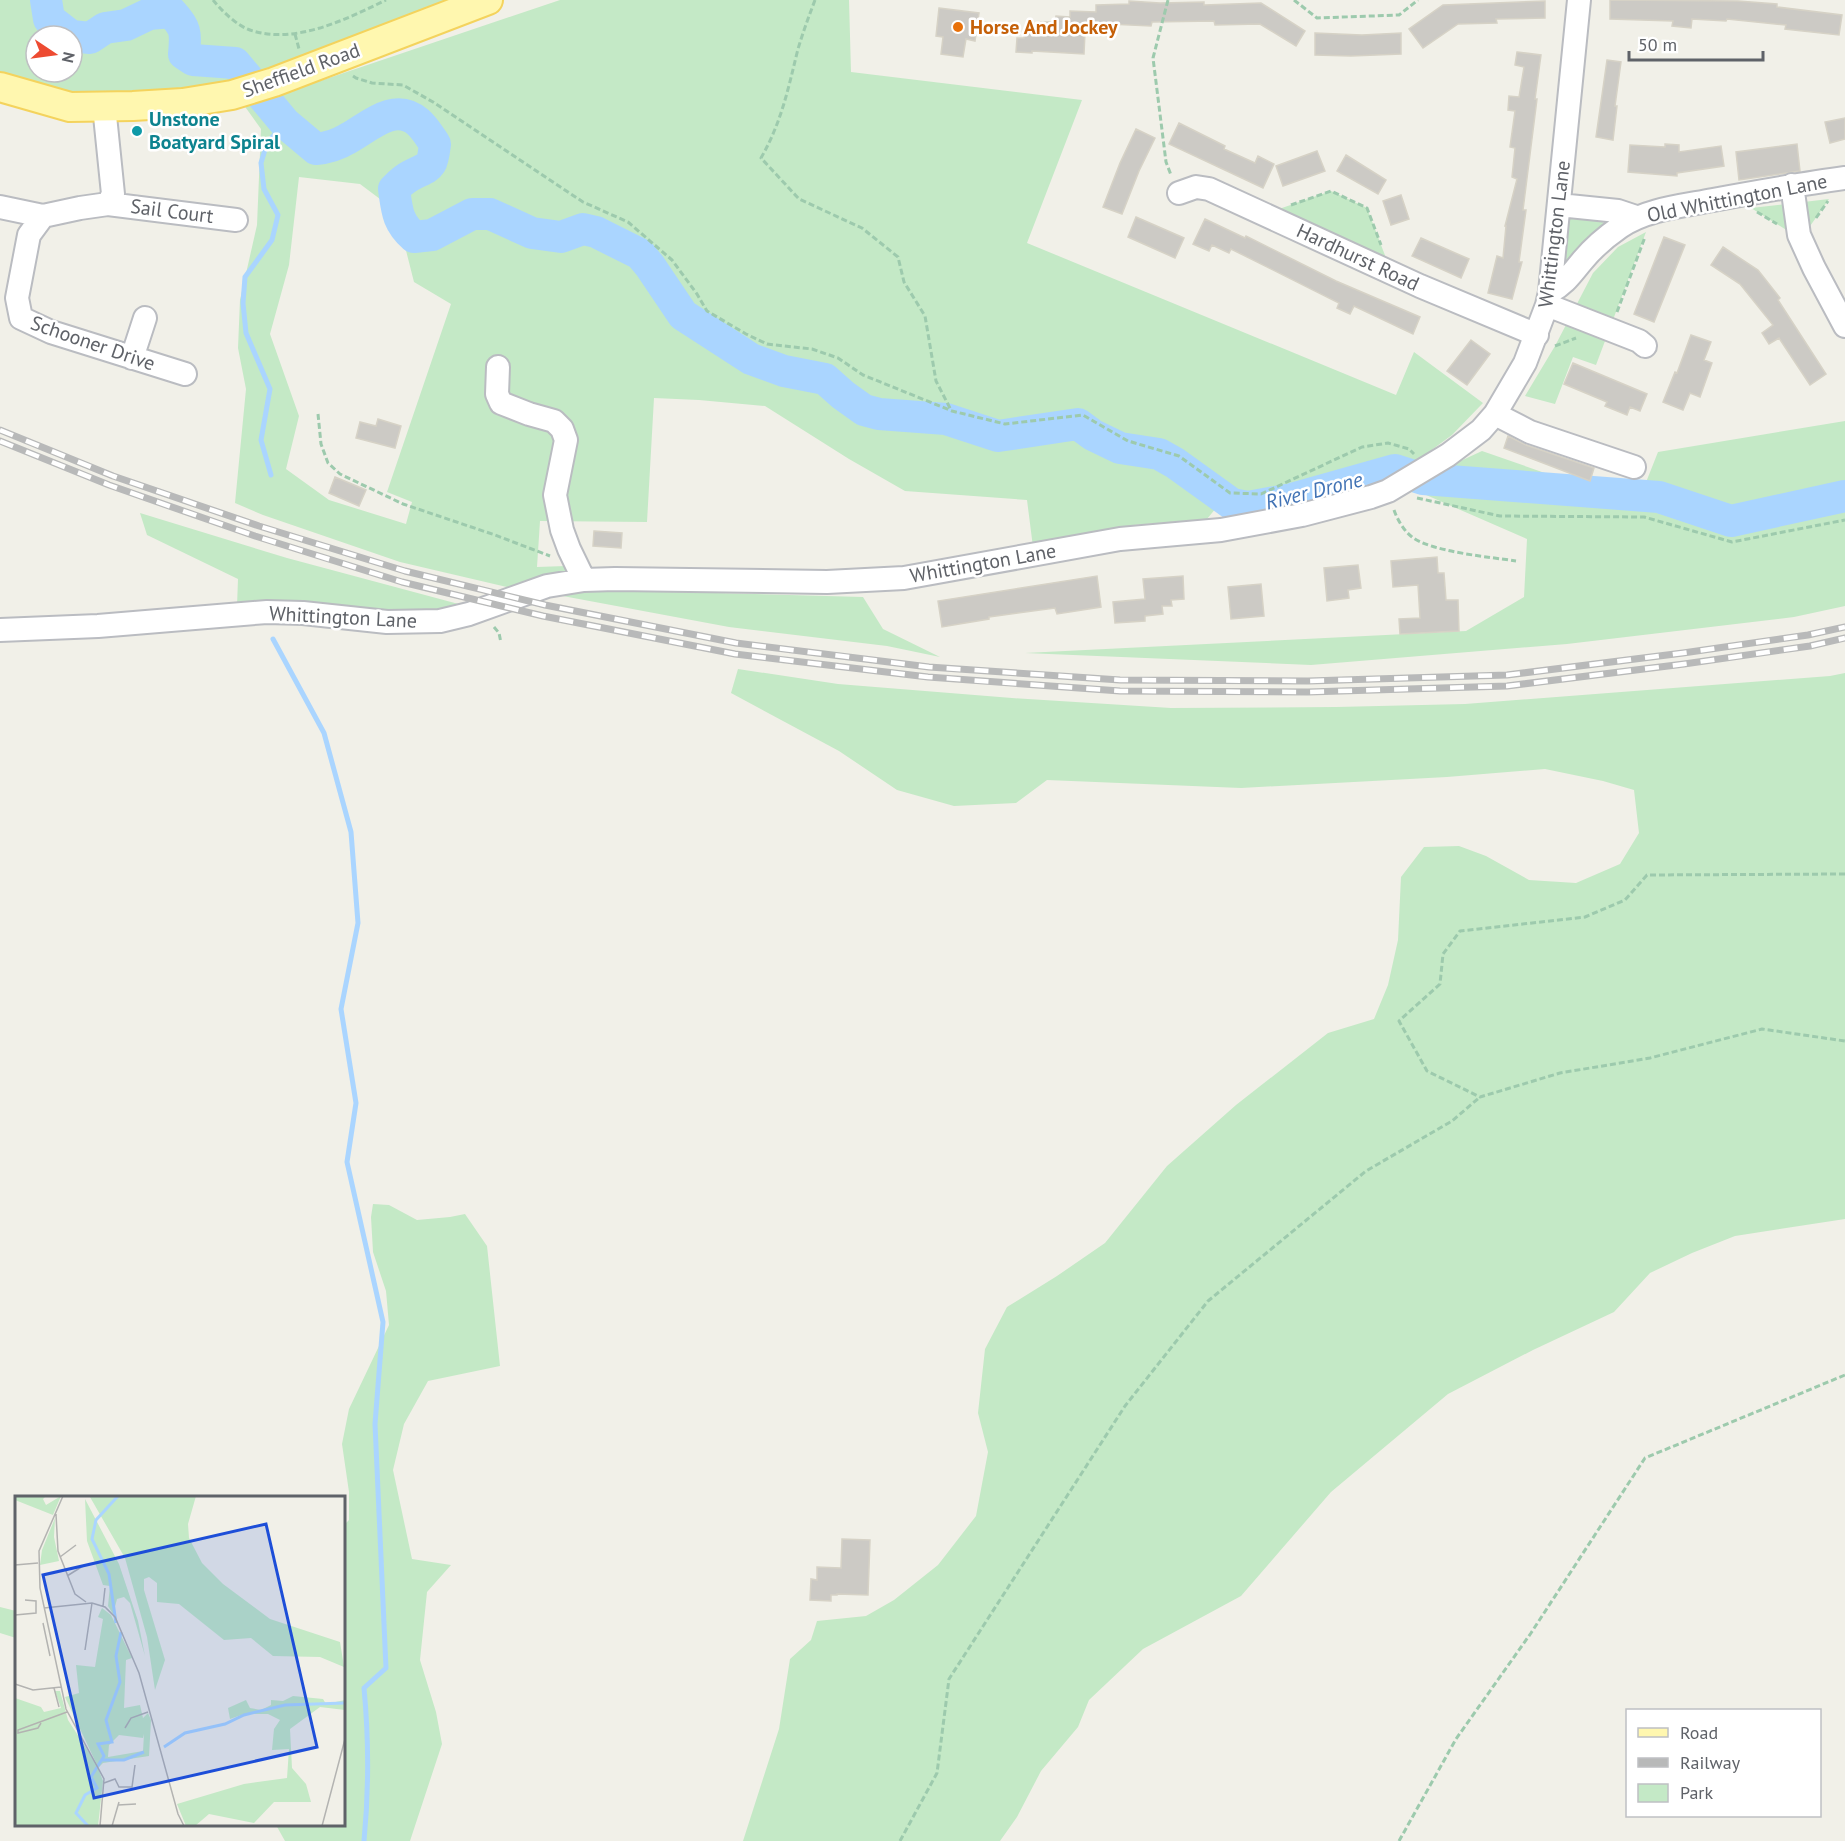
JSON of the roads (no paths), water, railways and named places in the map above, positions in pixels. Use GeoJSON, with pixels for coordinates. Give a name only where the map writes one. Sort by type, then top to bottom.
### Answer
{"type":"FeatureCollection","features":[{"type":"Feature","properties":{"kind":"main road","name":"Sheffield Road"},"geometry":{"type":"LineString","coordinates":[[0,87],[70,107],[183,103],[232,96],[488,0]]}},
{"type":"Feature","properties":{"kind":"street","name":"Whittington Lane"},"geometry":{"type":"LineString","coordinates":[[9,629],[98,626],[267,612],[303,613],[387,622],[440,621],[582,576],[615,579],[826,582],[904,578],[1120,539],[1221,530],[1302,515],[1397,485],[1448,455],[1481,430],[1495,414],[1528,357],[1537,335],[1549,299],[1579,0]]}},
{"type":"Feature","properties":{"kind":"street"},"geometry":{"type":"LineString","coordinates":[[0,207],[43,216],[80,207],[108,204],[113,194],[113,183],[104,106]]}},
{"type":"Feature","properties":{"kind":"street","name":"Old Whittington Lane"},"geometry":{"type":"LineString","coordinates":[[1549,299],[1600,243],[1619,228],[1645,215],[1731,196],[1845,178]]}},
{"type":"Feature","properties":{"kind":"street"},"geometry":{"type":"LineString","coordinates":[[1792,185],[1801,239],[1845,326]]}},
{"type":"Feature","properties":{"kind":"street","name":"Hardhurst Road"},"geometry":{"type":"LineString","coordinates":[[1179,193],[1196,187],[1209,189],[1391,273],[1537,335]]}},
{"type":"Feature","properties":{"kind":"street","name":"Sail Court"},"geometry":{"type":"LineString","coordinates":[[108,204],[236,220]]}},
{"type":"Feature","properties":{"kind":"street"},"geometry":{"type":"LineString","coordinates":[[1559,205],[1645,215]]}},
{"type":"Feature","properties":{"kind":"street","name":"Schooner Drive"},"geometry":{"type":"LineString","coordinates":[[43,216],[30,236],[17,298],[21,318],[51,332],[185,375]]}},
{"type":"Feature","properties":{"kind":"street"},"geometry":{"type":"LineString","coordinates":[[1549,299],[1607,328],[1639,340],[1645,346]]}},
{"type":"Feature","properties":{"kind":"street"},"geometry":{"type":"LineString","coordinates":[[132,357],[144,318]]}},
{"type":"Feature","properties":{"kind":"street"},"geometry":{"type":"LineString","coordinates":[[498,367],[497,394],[501,403],[554,421],[562,429],[566,440],[555,495],[562,530],[582,576]]}},
{"type":"Feature","properties":{"kind":"street"},"geometry":{"type":"LineString","coordinates":[[1495,414],[1530,432],[1634,467]]}},
{"type":"Feature","properties":{"kind":"waterway","name":"River Drone"},"geometry":{"type":"LineString","coordinates":[[46,0],[49,19],[55,24]]}},
{"type":"Feature","properties":{"kind":"waterway","name":"River Drone"},"geometry":{"type":"LineString","coordinates":[[84,37],[90,38],[105,28],[126,25],[149,14],[171,12],[184,31],[184,54],[193,60],[235,63],[285,123],[316,149],[339,143],[372,123],[391,115],[409,116],[421,124],[435,144],[433,158],[429,165],[394,189],[401,221],[414,237],[432,235],[472,214],[490,214],[532,233],[561,237],[583,229],[596,232],[640,254],[683,315],[751,359],[784,371],[825,379],[864,410],[879,414],[946,419],[998,436],[1078,424],[1093,435],[1120,448],[1159,454],[1232,504],[1248,507],[1292,499],[1395,470],[1423,479],[1659,497],[1731,521],[1845,496]]}},
{"type":"Feature","properties":{"kind":"waterway"},"geometry":{"type":"LineString","coordinates":[[271,475],[261,440],[270,389],[246,333],[243,303],[245,277],[272,240],[278,215],[264,189],[261,163],[267,143],[285,123]]}},
{"type":"Feature","properties":{"kind":"waterway"},"geometry":{"type":"LineString","coordinates":[[273,639],[324,733],[351,832],[358,923],[341,1009],[356,1103],[347,1162],[383,1322],[375,1424],[386,1668],[364,1688],[368,1765],[364,1841]]}},
{"type":"Feature","properties":{"kind":"railway"},"geometry":{"type":"LineString","coordinates":[[0,430],[113,476],[259,526],[405,571],[545,605],[736,643],[929,667],[1120,680],[1308,681],[1507,675],[1683,653],[1808,635],[1845,627]]}},
{"type":"Feature","properties":{"kind":"railway"},"geometry":{"type":"LineString","coordinates":[[0,441],[109,485],[255,536],[402,582],[543,616],[735,654],[928,677],[1120,691],[1308,692],[1507,686],[1684,664],[1810,646],[1845,638]]}},
{"type":"Feature","properties":{"kind":"place","name":"Horse And Jockey"},"geometry":{"type":"Point","coordinates":[958,27]}},
{"type":"Feature","properties":{"kind":"place","name":"Unstone Boatyard Spiral"},"geometry":{"type":"Point","coordinates":[137,131]}}]}
